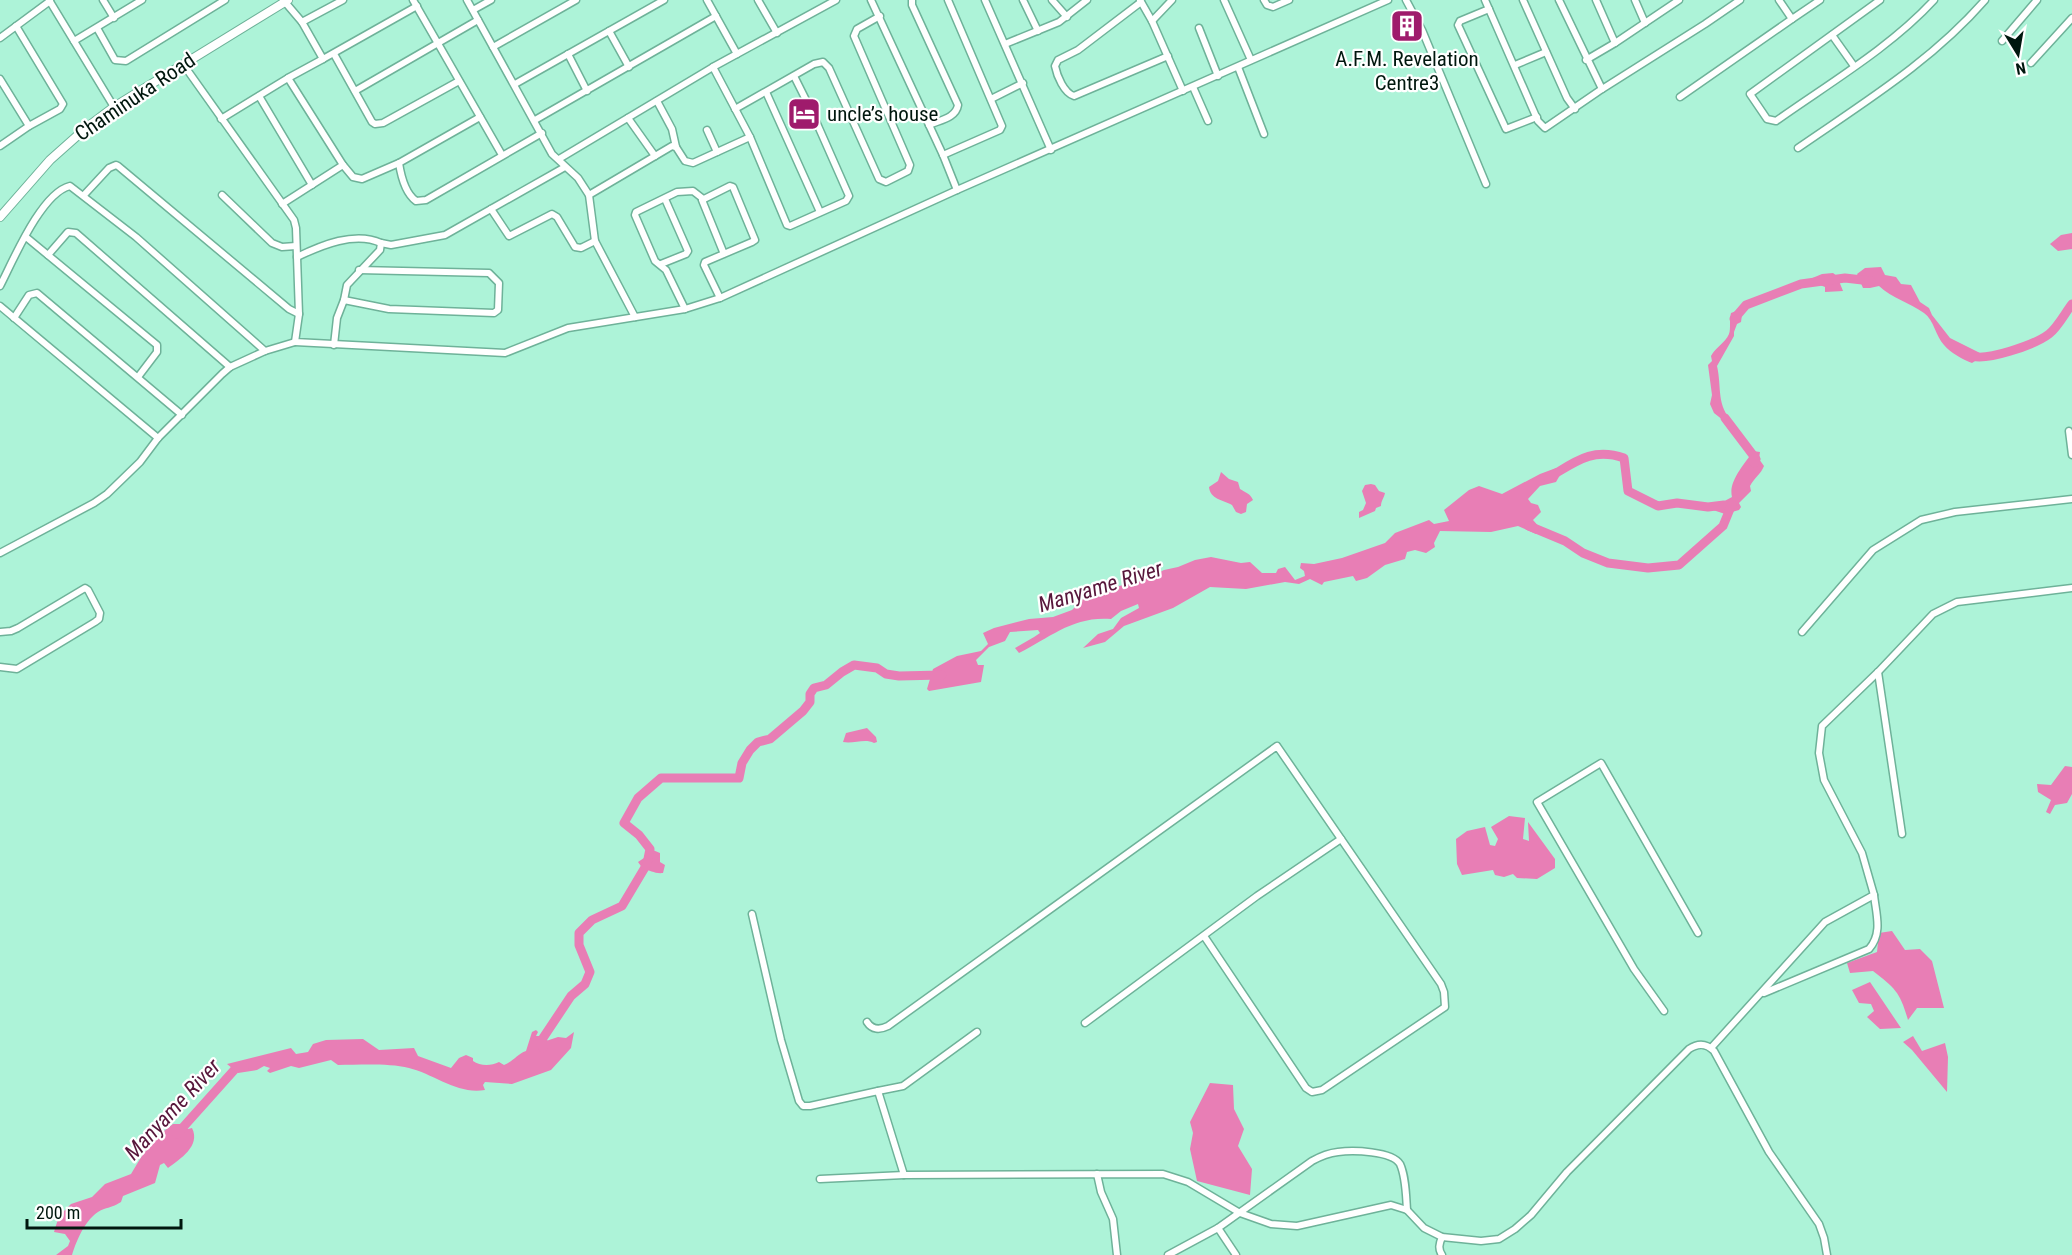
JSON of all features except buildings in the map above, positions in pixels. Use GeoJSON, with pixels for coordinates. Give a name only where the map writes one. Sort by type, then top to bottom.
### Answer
{"type":"FeatureCollection","features":[{"type":"Feature","properties":{"kind":"main road","name":"Chaminuka Road"},"geometry":{"type":"LineString","coordinates":[[0,217],[50,160],[76,135],[114,107],[287,1]]}},
{"type":"Feature","properties":{"kind":"street"},"geometry":{"type":"LineString","coordinates":[[0,38],[50,0],[114,107]]}},
{"type":"Feature","properties":{"kind":"street"},"geometry":{"type":"LineString","coordinates":[[103,0],[114,18]]}},
{"type":"Feature","properties":{"kind":"street"},"geometry":{"type":"LineString","coordinates":[[74,41],[142,0]]}},
{"type":"Feature","properties":{"kind":"street"},"geometry":{"type":"LineString","coordinates":[[97,28],[116,60],[126,61],[225,0]]}},
{"type":"Feature","properties":{"kind":"street"},"geometry":{"type":"LineString","coordinates":[[302,22],[343,0]]}},
{"type":"Feature","properties":{"kind":"street"},"geometry":{"type":"LineString","coordinates":[[467,0],[552,154],[578,178],[589,195],[595,241],[635,318]]}},
{"type":"Feature","properties":{"kind":"street"},"geometry":{"type":"LineString","coordinates":[[473,10],[491,0]]}},
{"type":"Feature","properties":{"kind":"street"},"geometry":{"type":"LineString","coordinates":[[493,47],[576,0]]}},
{"type":"Feature","properties":{"kind":"street"},"geometry":{"type":"LineString","coordinates":[[515,84],[664,0]]}},
{"type":"Feature","properties":{"kind":"street"},"geometry":{"type":"LineString","coordinates":[[707,0],[737,54]]}},
{"type":"Feature","properties":{"kind":"street"},"geometry":{"type":"LineString","coordinates":[[758,0],[777,33]]}},
{"type":"Feature","properties":{"kind":"street"},"geometry":{"type":"LineString","coordinates":[[559,159],[713,67],[836,0]]}},
{"type":"Feature","properties":{"kind":"street"},"geometry":{"type":"LineString","coordinates":[[872,0],[957,190]]}},
{"type":"Feature","properties":{"kind":"street"},"geometry":{"type":"LineString","coordinates":[[912,0],[958,105],[958,110],[954,115],[929,125]]}},
{"type":"Feature","properties":{"kind":"street"},"geometry":{"type":"LineString","coordinates":[[943,155],[1000,130],[1002,122],[948,0]]}},
{"type":"Feature","properties":{"kind":"street"},"geometry":{"type":"LineString","coordinates":[[986,0],[1052,150]]}},
{"type":"Feature","properties":{"kind":"street"},"geometry":{"type":"LineString","coordinates":[[1023,0],[1038,31]]}},
{"type":"Feature","properties":{"kind":"street"},"geometry":{"type":"LineString","coordinates":[[1052,0],[1066,17]]}},
{"type":"Feature","properties":{"kind":"street"},"geometry":{"type":"LineString","coordinates":[[1005,44],[1066,17],[1087,0]]}},
{"type":"Feature","properties":{"kind":"street"},"geometry":{"type":"LineString","coordinates":[[1152,21],[1172,0]]}},
{"type":"Feature","properties":{"kind":"street"},"geometry":{"type":"LineString","coordinates":[[1224,0],[1251,60]]}},
{"type":"Feature","properties":{"kind":"street"},"geometry":{"type":"LineString","coordinates":[[1264,0],[1267,5],[1273,7],[1289,0]]}},
{"type":"Feature","properties":{"kind":"street"},"geometry":{"type":"LineString","coordinates":[[0,554],[107,494],[230,367],[265,351],[295,342],[505,353],[568,328],[685,309],[720,298],[957,190],[1388,0]]}},
{"type":"Feature","properties":{"kind":"street"},"geometry":{"type":"LineString","coordinates":[[1406,0],[1422,30],[1486,184]]}},
{"type":"Feature","properties":{"kind":"street"},"geometry":{"type":"LineString","coordinates":[[1485,0],[1540,125],[1547,128],[1602,89],[1740,0]]}},
{"type":"Feature","properties":{"kind":"street"},"geometry":{"type":"LineString","coordinates":[[1523,0],[1567,98],[1575,109]]}},
{"type":"Feature","properties":{"kind":"street"},"geometry":{"type":"LineString","coordinates":[[1559,0],[1602,89]]}},
{"type":"Feature","properties":{"kind":"street"},"geometry":{"type":"LineString","coordinates":[[1596,0],[1616,43]]}},
{"type":"Feature","properties":{"kind":"street"},"geometry":{"type":"LineString","coordinates":[[1635,0],[1646,23]]}},
{"type":"Feature","properties":{"kind":"street"},"geometry":{"type":"LineString","coordinates":[[1586,60],[1616,43],[1679,0]]}},
{"type":"Feature","properties":{"kind":"street"},"geometry":{"type":"LineString","coordinates":[[1779,0],[1792,19]]}},
{"type":"Feature","properties":{"kind":"street"},"geometry":{"type":"LineString","coordinates":[[1680,97],[1820,0]]}},
{"type":"Feature","properties":{"kind":"street"},"geometry":{"type":"LineString","coordinates":[[1880,0],[1750,94],[1762,115],[1776,121],[1914,21],[1934,0]]}},
{"type":"Feature","properties":{"kind":"street"},"geometry":{"type":"LineString","coordinates":[[1798,148],[1916,66],[1941,45],[1985,0]]}},
{"type":"Feature","properties":{"kind":"street"},"geometry":{"type":"LineString","coordinates":[[2001,41],[2037,0]]}},
{"type":"Feature","properties":{"kind":"street"},"geometry":{"type":"LineString","coordinates":[[287,1],[323,59]]}},
{"type":"Feature","properties":{"kind":"street"},"geometry":{"type":"LineString","coordinates":[[1168,56],[1074,96],[1068,93],[1055,69],[1058,60],[1078,50],[1140,1],[1152,21],[1168,56],[1183,91]]}},
{"type":"Feature","properties":{"kind":"street"},"geometry":{"type":"LineString","coordinates":[[221,119],[288,78],[334,54],[415,3],[502,155]]}},
{"type":"Feature","properties":{"kind":"street"},"geometry":{"type":"LineString","coordinates":[[1489,9],[1460,21],[1458,25],[1506,129],[1537,117]]}},
{"type":"Feature","properties":{"kind":"street"},"geometry":{"type":"LineString","coordinates":[[735,109],[818,62],[826,64],[879,179],[886,182],[908,171],[910,165],[854,36],[857,29],[880,15]]}},
{"type":"Feature","properties":{"kind":"street"},"geometry":{"type":"LineString","coordinates":[[535,120],[716,16]]}},
{"type":"Feature","properties":{"kind":"street"},"geometry":{"type":"LineString","coordinates":[[2031,63],[2072,18]]}},
{"type":"Feature","properties":{"kind":"street"},"geometry":{"type":"LineString","coordinates":[[355,91],[478,20]]}},
{"type":"Feature","properties":{"kind":"street"},"geometry":{"type":"LineString","coordinates":[[0,146],[29,126],[60,109],[62,102],[16,26]]}},
{"type":"Feature","properties":{"kind":"street"},"geometry":{"type":"LineString","coordinates":[[1199,28],[1218,76]]}},
{"type":"Feature","properties":{"kind":"street"},"geometry":{"type":"LineString","coordinates":[[609,31],[630,67]]}},
{"type":"Feature","properties":{"kind":"street"},"geometry":{"type":"LineString","coordinates":[[1832,35],[1854,66]]}},
{"type":"Feature","properties":{"kind":"street"},"geometry":{"type":"LineString","coordinates":[[1515,65],[1546,52]]}},
{"type":"Feature","properties":{"kind":"street"},"geometry":{"type":"LineString","coordinates":[[334,54],[372,122],[379,124],[459,81]]}},
{"type":"Feature","properties":{"kind":"street"},"geometry":{"type":"LineString","coordinates":[[568,54],[586,91]]}},
{"type":"Feature","properties":{"kind":"street"},"geometry":{"type":"LineString","coordinates":[[183,64],[295,224],[299,314],[295,342]]}},
{"type":"Feature","properties":{"kind":"street"},"geometry":{"type":"LineString","coordinates":[[713,67],[750,137],[787,225],[793,225],[846,201],[849,196],[794,76]]}},
{"type":"Feature","properties":{"kind":"street"},"geometry":{"type":"LineString","coordinates":[[1238,68],[1264,134]]}},
{"type":"Feature","properties":{"kind":"street"},"geometry":{"type":"LineString","coordinates":[[288,78],[343,165],[353,177],[359,179],[399,163],[480,117]]}},
{"type":"Feature","properties":{"kind":"street"},"geometry":{"type":"LineString","coordinates":[[0,79],[29,126]]}},
{"type":"Feature","properties":{"kind":"street"},"geometry":{"type":"LineString","coordinates":[[992,99],[1023,83]]}},
{"type":"Feature","properties":{"kind":"street"},"geometry":{"type":"LineString","coordinates":[[1193,87],[1208,121]]}},
{"type":"Feature","properties":{"kind":"street"},"geometry":{"type":"LineString","coordinates":[[766,92],[820,212]]}},
{"type":"Feature","properties":{"kind":"street"},"geometry":{"type":"LineString","coordinates":[[259,96],[312,185]]}},
{"type":"Feature","properties":{"kind":"street"},"geometry":{"type":"LineString","coordinates":[[657,101],[672,129],[676,147],[688,163],[693,163],[750,137]]}},
{"type":"Feature","properties":{"kind":"street"},"geometry":{"type":"LineString","coordinates":[[628,118],[655,156]]}},
{"type":"Feature","properties":{"kind":"street"},"geometry":{"type":"LineString","coordinates":[[706,130],[717,152]]}},
{"type":"Feature","properties":{"kind":"street"},"geometry":{"type":"LineString","coordinates":[[399,163],[401,176],[412,199],[420,201],[542,133]]}},
{"type":"Feature","properties":{"kind":"street"},"geometry":{"type":"LineString","coordinates":[[589,195],[672,146],[676,147]]}},
{"type":"Feature","properties":{"kind":"street"},"geometry":{"type":"LineString","coordinates":[[282,204],[343,165]]}},
{"type":"Feature","properties":{"kind":"street"},"geometry":{"type":"LineString","coordinates":[[84,195],[109,168],[118,166],[289,309],[299,314]]}},
{"type":"Feature","properties":{"kind":"street"},"geometry":{"type":"LineString","coordinates":[[297,257],[336,242],[370,238],[390,244],[439,237],[565,167]]}},
{"type":"Feature","properties":{"kind":"street"},"geometry":{"type":"LineString","coordinates":[[702,198],[729,186],[733,187],[754,238],[752,242],[705,264],[720,298]]}},
{"type":"Feature","properties":{"kind":"street"},"geometry":{"type":"LineString","coordinates":[[0,286],[41,210],[64,187],[72,187],[136,237],[265,351]]}},
{"type":"Feature","properties":{"kind":"street"},"geometry":{"type":"LineString","coordinates":[[685,309],[666,270],[655,261],[635,215],[636,212],[677,192],[686,190],[698,193],[724,254]]}},
{"type":"Feature","properties":{"kind":"street"},"geometry":{"type":"LineString","coordinates":[[222,195],[272,243],[282,247],[296,246]]}},
{"type":"Feature","properties":{"kind":"street"},"geometry":{"type":"LineString","coordinates":[[660,264],[686,254],[688,251],[665,199]]}},
{"type":"Feature","properties":{"kind":"street"},"geometry":{"type":"LineString","coordinates":[[491,209],[509,236],[552,214],[557,217],[575,247],[581,248],[595,241]]}},
{"type":"Feature","properties":{"kind":"street"},"geometry":{"type":"LineString","coordinates":[[48,255],[68,232],[76,233],[230,367]]}},
{"type":"Feature","properties":{"kind":"street"},"geometry":{"type":"LineString","coordinates":[[26,237],[158,347],[157,352],[138,377]]}},
{"type":"Feature","properties":{"kind":"street"},"geometry":{"type":"LineString","coordinates":[[334,345],[338,318],[347,285],[376,254],[381,243]]}},
{"type":"Feature","properties":{"kind":"street"},"geometry":{"type":"LineString","coordinates":[[344,300],[389,309],[494,313],[498,310],[499,283],[489,273],[359,270]]}},
{"type":"Feature","properties":{"kind":"street"},"geometry":{"type":"LineString","coordinates":[[14,318],[29,295],[37,293],[182,415]]}},
{"type":"Feature","properties":{"kind":"street"},"geometry":{"type":"LineString","coordinates":[[0,306],[159,438]]}},
{"type":"Feature","properties":{"kind":"street"},"geometry":{"type":"LineString","coordinates":[[2068,431],[2072,456]]}},
{"type":"Feature","properties":{"kind":"street"},"geometry":{"type":"LineString","coordinates":[[1802,632],[1873,550],[1921,520],[1955,512],[2072,498]]}},
{"type":"Feature","properties":{"kind":"street"},"geometry":{"type":"LineString","coordinates":[[0,632],[18,628],[85,588],[100,613],[99,619],[95,622],[17,669],[0,667]]}},
{"type":"Feature","properties":{"kind":"street"},"geometry":{"type":"LineString","coordinates":[[1761,995],[1869,949],[1878,931],[1874,895],[1862,853],[1824,780],[1819,753],[1822,726],[1933,614],[1957,602],[2072,588]]}},
{"type":"Feature","properties":{"kind":"street"},"geometry":{"type":"LineString","coordinates":[[1878,672],[1902,834]]}},
{"type":"Feature","properties":{"kind":"street"},"geometry":{"type":"LineString","coordinates":[[867,1022],[869,1026],[877,1029],[888,1026],[1277,746],[1441,984],[1444,992],[1444,1007],[1322,1090],[1312,1092],[1306,1088],[1204,936]]}},
{"type":"Feature","properties":{"kind":"street"},"geometry":{"type":"LineString","coordinates":[[1664,1011],[1634,969],[1537,802],[1601,763],[1698,933]]}},
{"type":"Feature","properties":{"kind":"street"},"geometry":{"type":"LineString","coordinates":[[1085,1023],[1257,896],[1341,839]]}},
{"type":"Feature","properties":{"kind":"street"},"geometry":{"type":"LineString","coordinates":[[1711,1048],[1825,922],[1874,895]]}},
{"type":"Feature","properties":{"kind":"street"},"geometry":{"type":"LineString","coordinates":[[752,914],[781,1040],[799,1101],[804,1106],[903,1086],[977,1032]]}},
{"type":"Feature","properties":{"kind":"street"},"geometry":{"type":"LineString","coordinates":[[820,1179],[904,1175],[1163,1174],[1188,1182],[1240,1213],[1271,1224],[1290,1226],[1391,1205],[1407,1210],[1424,1228],[1443,1238],[1490,1240],[1508,1235],[1531,1215],[1567,1172],[1689,1049],[1698,1045],[1711,1048],[1769,1152],[1819,1224],[1827,1255]]}},
{"type":"Feature","properties":{"kind":"street"},"geometry":{"type":"LineString","coordinates":[[878,1091],[904,1175]]}},
{"type":"Feature","properties":{"kind":"street"},"geometry":{"type":"LineString","coordinates":[[1168,1255],[1218,1228],[1312,1161],[1340,1151],[1367,1152],[1393,1157],[1399,1162],[1407,1210]]}},
{"type":"Feature","properties":{"kind":"street"},"geometry":{"type":"LineString","coordinates":[[1097,1174],[1101,1192],[1113,1219],[1117,1255]]}},
{"type":"Feature","properties":{"kind":"street"},"geometry":{"type":"LineString","coordinates":[[1218,1228],[1236,1255]]}},
{"type":"Feature","properties":{"kind":"street"},"geometry":{"type":"LineString","coordinates":[[1442,1255],[1439,1251],[1439,1243],[1443,1238]]}},
{"type":"Feature","properties":{"kind":"shaded area"},"geometry":{"type":"Polygon","coordinates":[[[2072,233],[2072,249],[2058,251],[2050,244],[2061,235],[2072,233]]]}},
{"type":"Feature","properties":{"kind":"shaded area"},"geometry":{"type":"Polygon","coordinates":[[[1881,267],[1885,275],[1896,277],[1901,284],[1911,285],[1920,302],[1929,308],[1950,338],[1980,353],[1978,359],[1972,363],[1950,351],[1941,342],[1933,324],[1919,309],[1879,286],[1863,288],[1857,274],[1865,268],[1881,267]]]}},
{"type":"Feature","properties":{"kind":"shaded area"},"geometry":{"type":"Polygon","coordinates":[[[1833,273],[1837,276],[1843,291],[1825,292],[1825,287],[1815,283],[1809,284],[1810,279],[1822,274],[1833,273]]]}},
{"type":"Feature","properties":{"kind":"shaded area"},"geometry":{"type":"Polygon","coordinates":[[[1739,310],[1742,315],[1741,322],[1737,324],[1734,336],[1717,366],[1722,403],[1733,422],[1732,429],[1727,428],[1728,424],[1714,413],[1710,404],[1712,395],[1708,365],[1712,361],[1713,353],[1729,334],[1731,313],[1739,310]]]}},
{"type":"Feature","properties":{"kind":"shaded area"},"geometry":{"type":"Polygon","coordinates":[[[1753,451],[1760,452],[1759,459],[1764,466],[1750,486],[1751,491],[1739,503],[1741,507],[1739,510],[1725,514],[1713,510],[1712,505],[1732,497],[1732,485],[1753,451]]]}},
{"type":"Feature","properties":{"kind":"shaded area"},"geometry":{"type":"Polygon","coordinates":[[[1556,468],[1560,475],[1556,482],[1540,486],[1528,499],[1531,503],[1538,505],[1541,512],[1533,520],[1540,528],[1536,534],[1518,526],[1491,532],[1440,531],[1434,543],[1435,547],[1426,553],[1415,550],[1407,552],[1405,559],[1385,565],[1367,578],[1356,581],[1353,576],[1324,582],[1322,585],[1310,579],[1299,584],[1285,582],[1246,589],[1210,587],[1173,608],[1124,626],[1105,642],[1083,648],[1098,634],[1113,629],[1121,618],[1139,608],[1138,604],[1121,611],[1111,619],[1097,619],[1074,624],[1019,653],[1015,648],[1040,633],[1038,630],[1010,632],[1005,641],[989,647],[976,660],[978,665],[984,665],[981,682],[929,691],[927,689],[933,669],[957,656],[981,651],[988,644],[983,633],[994,628],[1029,619],[1053,617],[1072,610],[1086,596],[1097,591],[1141,581],[1164,570],[1211,557],[1241,563],[1250,562],[1262,573],[1276,573],[1278,569],[1285,567],[1295,580],[1305,576],[1304,571],[1300,568],[1301,563],[1314,564],[1342,558],[1385,543],[1395,533],[1429,520],[1434,524],[1449,521],[1444,510],[1469,490],[1479,486],[1502,494],[1556,468]]]}},
{"type":"Feature","properties":{"kind":"shaded area"},"geometry":{"type":"Polygon","coordinates":[[[1221,472],[1229,479],[1238,482],[1240,489],[1252,498],[1253,500],[1247,504],[1246,512],[1241,514],[1236,512],[1232,505],[1218,499],[1210,491],[1209,487],[1218,481],[1221,472]]]}},
{"type":"Feature","properties":{"kind":"shaded area"},"geometry":{"type":"Polygon","coordinates":[[[1371,484],[1385,493],[1381,506],[1359,518],[1359,512],[1363,510],[1366,503],[1362,491],[1365,485],[1371,484]]]}},
{"type":"Feature","properties":{"kind":"shaded area"},"geometry":{"type":"Polygon","coordinates":[[[867,728],[876,737],[877,742],[843,742],[846,733],[867,728]]]}},
{"type":"Feature","properties":{"kind":"shaded area"},"geometry":{"type":"Polygon","coordinates":[[[2065,766],[2072,767],[2072,794],[2067,803],[2055,805],[2050,814],[2046,812],[2051,800],[2038,792],[2037,784],[2051,785],[2065,766]]]}},
{"type":"Feature","properties":{"kind":"shaded area"},"geometry":{"type":"Polygon","coordinates":[[[1509,816],[1525,818],[1523,839],[1529,841],[1528,822],[1555,859],[1555,868],[1537,879],[1517,878],[1513,874],[1504,877],[1495,875],[1493,870],[1462,875],[1457,864],[1456,839],[1467,831],[1485,827],[1490,845],[1495,846],[1498,839],[1491,827],[1509,816]]]}},
{"type":"Feature","properties":{"kind":"shaded area"},"geometry":{"type":"Polygon","coordinates":[[[648,848],[660,853],[660,862],[665,865],[663,873],[643,869],[638,862],[644,858],[648,848]]]}},
{"type":"Feature","properties":{"kind":"shaded area"},"geometry":{"type":"Polygon","coordinates":[[[1892,931],[1905,950],[1920,949],[1932,961],[1944,1008],[1917,1008],[1908,1020],[1902,1003],[1892,987],[1873,971],[1850,973],[1847,963],[1877,952],[1879,933],[1892,931]]]}},
{"type":"Feature","properties":{"kind":"shaded area"},"geometry":{"type":"Polygon","coordinates":[[[1870,982],[1901,1028],[1880,1029],[1867,1017],[1874,1011],[1871,1004],[1859,1003],[1852,990],[1870,982]]]}},
{"type":"Feature","properties":{"kind":"shaded area"},"geometry":{"type":"Polygon","coordinates":[[[536,1030],[538,1032],[536,1036],[542,1036],[546,1041],[558,1037],[566,1038],[574,1032],[571,1048],[551,1070],[512,1084],[485,1082],[483,1085],[485,1090],[465,1090],[418,1071],[392,1065],[338,1065],[331,1060],[299,1068],[291,1066],[270,1073],[267,1071],[270,1068],[264,1066],[257,1070],[238,1073],[227,1064],[291,1048],[296,1054],[308,1052],[313,1044],[326,1040],[363,1039],[379,1050],[414,1048],[418,1056],[451,1068],[459,1058],[466,1055],[479,1064],[489,1065],[499,1062],[504,1065],[526,1051],[532,1032],[536,1030]]]}},
{"type":"Feature","properties":{"kind":"shaded area"},"geometry":{"type":"Polygon","coordinates":[[[1913,1036],[1922,1051],[1945,1043],[1948,1057],[1947,1092],[1903,1042],[1913,1036]]]}},
{"type":"Feature","properties":{"kind":"shaded area"},"geometry":{"type":"Polygon","coordinates":[[[1210,1083],[1233,1085],[1234,1109],[1244,1129],[1238,1146],[1252,1169],[1250,1195],[1197,1181],[1190,1149],[1193,1133],[1190,1122],[1210,1083]]]}},
{"type":"Feature","properties":{"kind":"shaded area"},"geometry":{"type":"Polygon","coordinates":[[[173,1124],[180,1124],[188,1129],[192,1128],[194,1141],[188,1151],[168,1168],[164,1163],[160,1165],[155,1183],[123,1196],[121,1202],[93,1216],[80,1235],[72,1255],[56,1255],[68,1246],[70,1241],[65,1234],[54,1232],[59,1216],[71,1204],[92,1197],[105,1184],[131,1174],[143,1154],[159,1135],[173,1124]]]}},
{"type":"Feature","properties":{"kind":"waterway","name":"Manyame River"},"geometry":{"type":"LineString","coordinates":[[1734,319],[1746,305],[1801,284],[1845,278],[1871,281]]}},
{"type":"Feature","properties":{"kind":"waterway","name":"Manyame River"},"geometry":{"type":"LineString","coordinates":[[1969,355],[1976,357],[1997,355],[2042,338],[2055,328],[2072,304]]}},
{"type":"Feature","properties":{"kind":"waterway","name":"Manyame River"},"geometry":{"type":"LineString","coordinates":[[1725,418],[1756,459],[1754,463]]}},
{"type":"Feature","properties":{"kind":"waterway","name":"Manyame River"},"geometry":{"type":"LineString","coordinates":[[1548,478],[1584,458],[1602,454],[1613,455],[1624,458],[1628,491],[1658,506],[1677,503],[1708,507],[1724,505]]}},
{"type":"Feature","properties":{"kind":"waterway"},"geometry":{"type":"LineString","coordinates":[[1529,526],[1608,563],[1648,568],[1679,565],[1723,526],[1732,504]]}},
{"type":"Feature","properties":{"kind":"waterway","name":"Manyame River"},"geometry":{"type":"LineString","coordinates":[[543,1048],[543,1038],[571,996],[585,984],[590,972],[579,945],[579,933],[592,920],[622,906],[647,864],[650,849],[639,835],[624,823],[638,798],[661,778],[739,778],[742,763],[758,742],[770,739],[803,711],[810,702],[810,694],[814,688],[826,685],[854,665],[877,668],[886,674],[899,676],[942,675]]}},
{"type":"Feature","properties":{"kind":"waterway","name":"Manyame River"},"geometry":{"type":"LineString","coordinates":[[177,1134],[236,1068],[245,1066]]}},
{"type":"Feature","properties":{"kind":"place","name":"A.F.M. Revelation Centre3"},"geometry":{"type":"Point","coordinates":[1407,26]}},
{"type":"Feature","properties":{"kind":"place","name":"uncle’s house"},"geometry":{"type":"Point","coordinates":[804,114]}}]}
